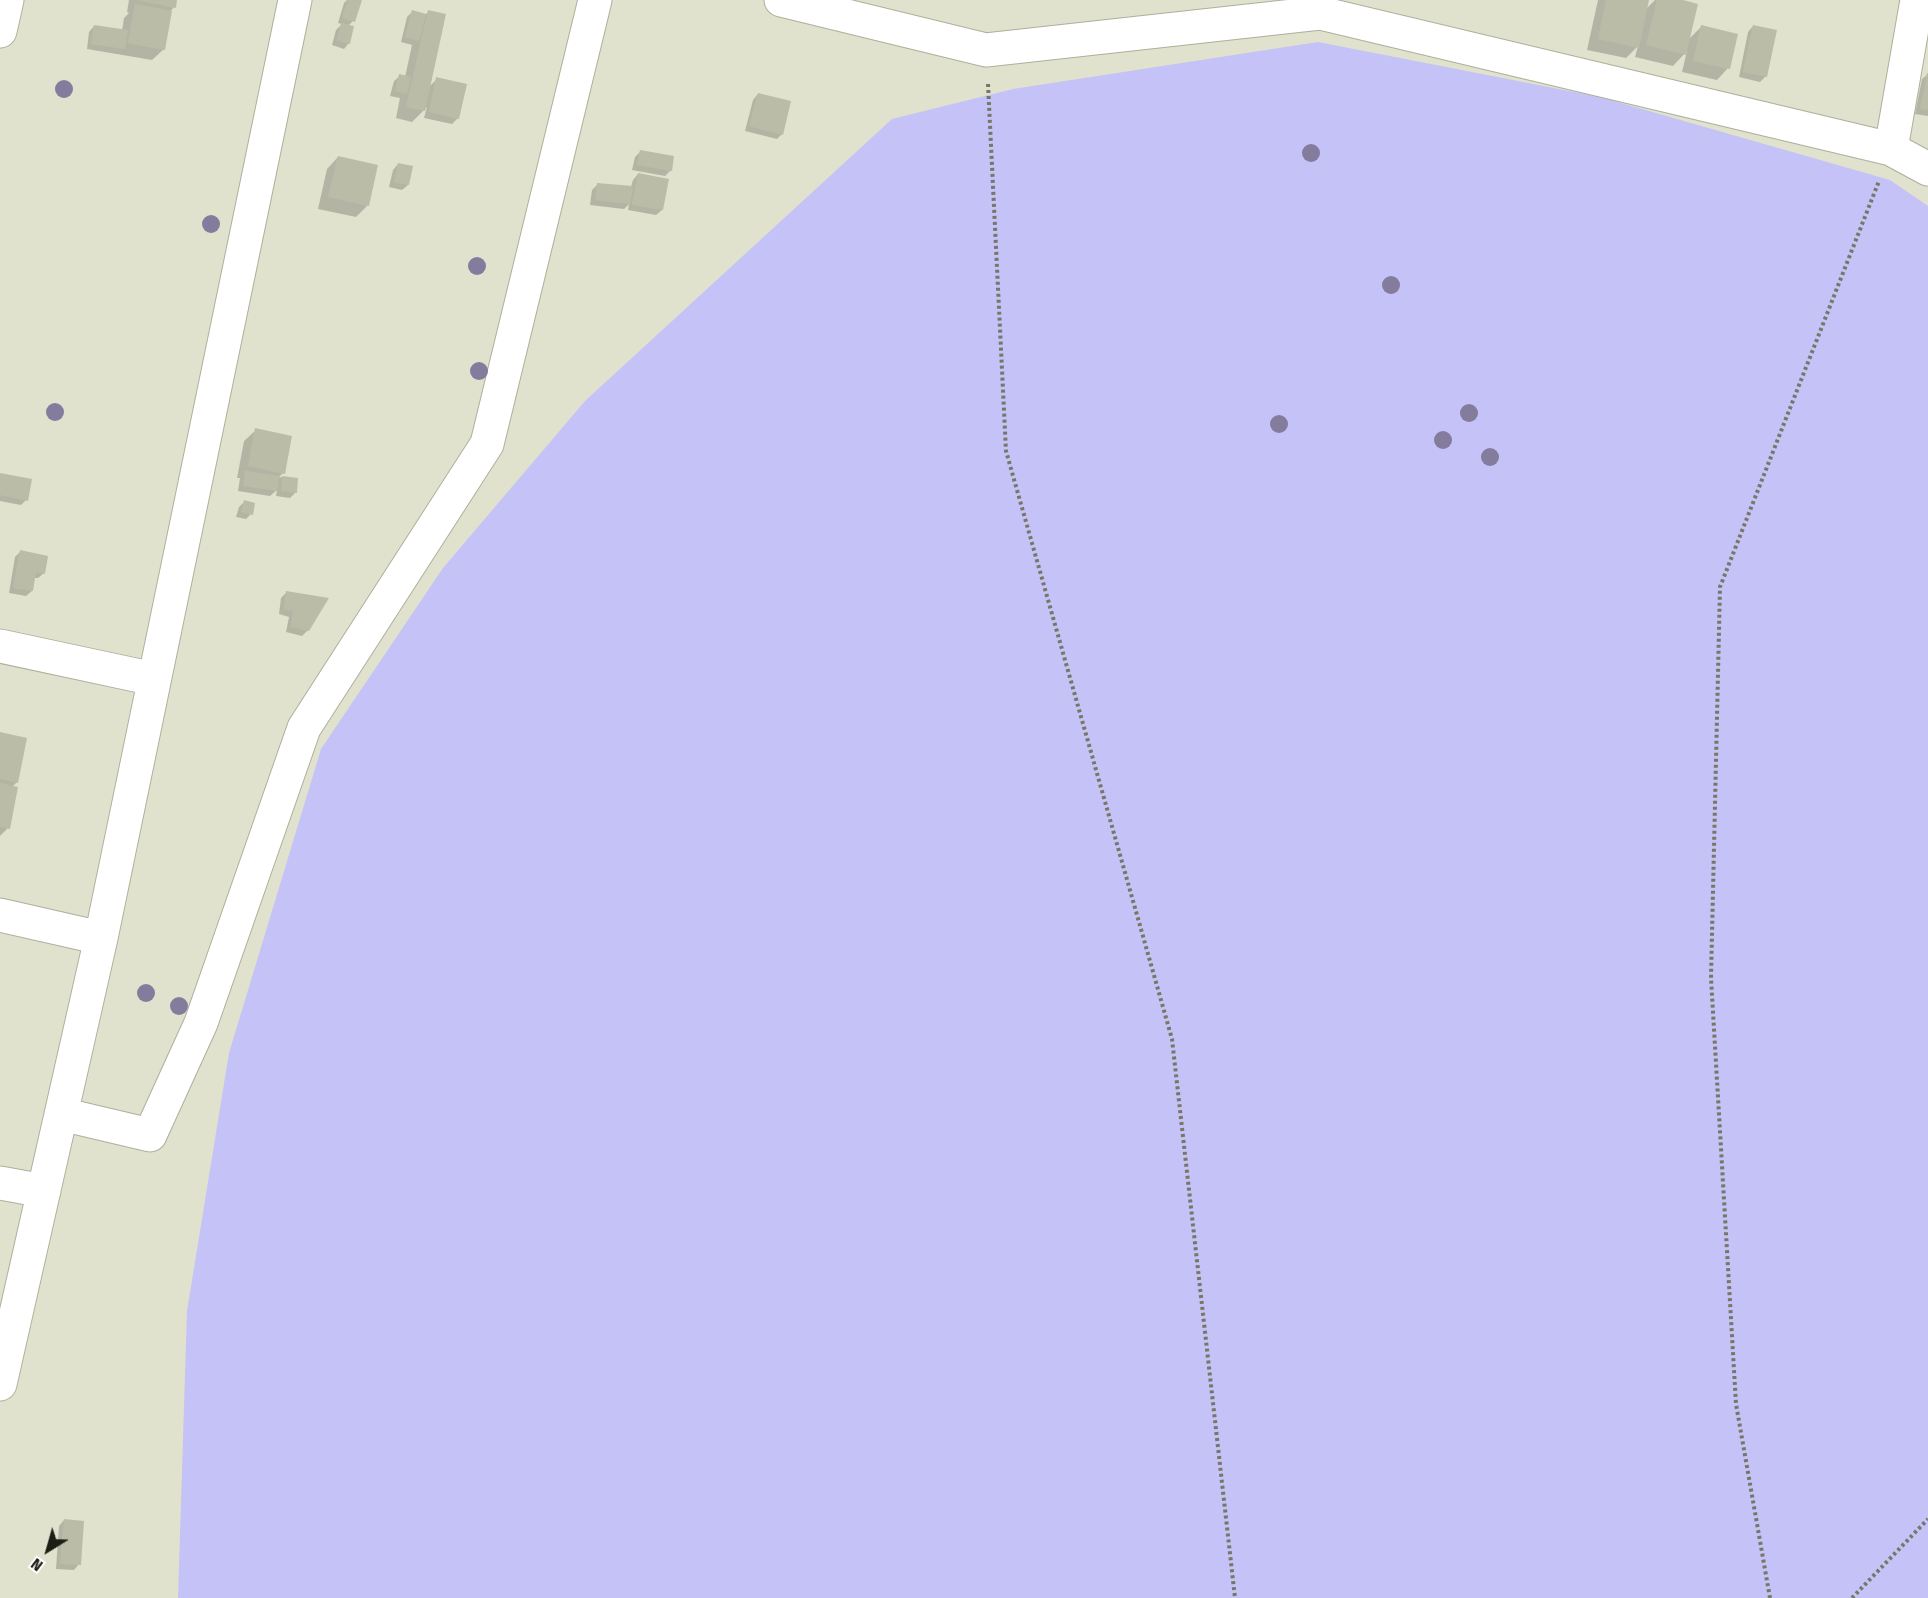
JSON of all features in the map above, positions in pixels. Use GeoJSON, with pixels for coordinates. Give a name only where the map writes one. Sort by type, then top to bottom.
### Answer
{"type":"FeatureCollection","features":[{"type":"Feature","properties":{"kind":"street"},"geometry":{"type":"LineString","coordinates":[[0,31],[7,0]]}},
{"type":"Feature","properties":{"kind":"street"},"geometry":{"type":"LineString","coordinates":[[0,1384],[101,938],[294,0]]}},
{"type":"Feature","properties":{"kind":"street"},"geometry":{"type":"LineString","coordinates":[[61,1114],[150,1135],[201,1023],[304,728],[487,444],[595,0]]}},
{"type":"Feature","properties":{"kind":"street"},"geometry":{"type":"LineString","coordinates":[[781,0],[986,50],[1322,6],[1891,149],[1928,169]]}},
{"type":"Feature","properties":{"kind":"street"},"geometry":{"type":"LineString","coordinates":[[1891,149],[1917,0]]}},
{"type":"Feature","properties":{"kind":"street"},"geometry":{"type":"LineString","coordinates":[[0,646],[154,679]]}},
{"type":"Feature","properties":{"kind":"street"},"geometry":{"type":"LineString","coordinates":[[0,915],[101,938]]}},
{"type":"Feature","properties":{"kind":"street"},"geometry":{"type":"LineString","coordinates":[[0,1183],[44,1191]]}},
{"type":"Feature","properties":{"kind":"path"},"geometry":{"type":"LineString","coordinates":[[986,50],[1006,451],[1172,1039],[1236,1598]]}},
{"type":"Feature","properties":{"kind":"path"},"geometry":{"type":"LineString","coordinates":[[1770,1598],[1736,1404],[1711,978],[1720,587],[1891,149]]}},
{"type":"Feature","properties":{"kind":"path"},"geometry":{"type":"LineString","coordinates":[[1852,1598],[1928,1519]]}},
{"type":"Feature","properties":{"kind":"shaded area"},"geometry":{"type":"Polygon","coordinates":[[[1318,42],[1600,97],[1890,180],[1928,206],[1928,1598],[178,1598],[187,1311],[229,1053],[321,749],[443,568],[585,401],[892,119],[1013,89],[1318,42]]]}},
{"type":"Feature","properties":{"kind":"building"},"geometry":{"type":"Polygon","coordinates":[[[137,0],[177,0],[176,8],[137,0]]]}},
{"type":"Feature","properties":{"kind":"building"},"geometry":{"type":"Polygon","coordinates":[[[348,0],[362,0],[355,22],[342,18],[348,0]]]}},
{"type":"Feature","properties":{"kind":"building"},"geometry":{"type":"Polygon","coordinates":[[[1606,0],[1649,0],[1639,48],[1598,39],[1606,0]]]}},
{"type":"Feature","properties":{"kind":"building"},"geometry":{"type":"Polygon","coordinates":[[[1657,0],[1683,0],[1698,4],[1686,55],[1646,45],[1657,0]]]}},
{"type":"Feature","properties":{"kind":"building"},"geometry":{"type":"Polygon","coordinates":[[[135,4],[172,11],[165,50],[128,43],[135,4]]]}},
{"type":"Feature","properties":{"kind":"building"},"geometry":{"type":"Polygon","coordinates":[[[412,10],[426,14],[419,41],[405,37],[412,10]]]}},
{"type":"Feature","properties":{"kind":"building"},"geometry":{"type":"Polygon","coordinates":[[[428,10],[446,14],[425,111],[406,107],[428,10]]]}},
{"type":"Feature","properties":{"kind":"building"},"geometry":{"type":"Polygon","coordinates":[[[341,23],[354,26],[350,44],[337,40],[341,23]]]}},
{"type":"Feature","properties":{"kind":"building"},"geometry":{"type":"Polygon","coordinates":[[[94,25],[128,30],[125,49],[91,44],[94,25]]]}},
{"type":"Feature","properties":{"kind":"building"},"geometry":{"type":"Polygon","coordinates":[[[1701,25],[1738,34],[1730,69],[1693,61],[1701,25]]]}},
{"type":"Feature","properties":{"kind":"building"},"geometry":{"type":"Polygon","coordinates":[[[1753,25],[1777,30],[1767,77],[1743,72],[1753,25]]]}},
{"type":"Feature","properties":{"kind":"building"},"geometry":{"type":"Polygon","coordinates":[[[1928,73],[1928,110],[1920,109],[1928,73]]]}},
{"type":"Feature","properties":{"kind":"building"},"geometry":{"type":"Polygon","coordinates":[[[399,74],[411,77],[407,94],[395,91],[399,74]]]}},
{"type":"Feature","properties":{"kind":"building"},"geometry":{"type":"Polygon","coordinates":[[[436,77],[467,84],[459,119],[429,112],[436,77]]]}},
{"type":"Feature","properties":{"kind":"building"},"geometry":{"type":"Polygon","coordinates":[[[758,93],[791,101],[783,135],[749,126],[758,93]]]}},
{"type":"Feature","properties":{"kind":"building"},"geometry":{"type":"Polygon","coordinates":[[[640,150],[674,156],[672,171],[637,165],[640,150]]]}},
{"type":"Feature","properties":{"kind":"building"},"geometry":{"type":"Polygon","coordinates":[[[338,156],[378,165],[369,206],[328,197],[338,156]]]}},
{"type":"Feature","properties":{"kind":"building"},"geometry":{"type":"Polygon","coordinates":[[[398,163],[413,166],[409,185],[394,182],[398,163]]]}},
{"type":"Feature","properties":{"kind":"building"},"geometry":{"type":"Polygon","coordinates":[[[638,173],[669,179],[663,210],[632,205],[638,173]]]}},
{"type":"Feature","properties":{"kind":"building"},"geometry":{"type":"Polygon","coordinates":[[[597,183],[633,186],[630,204],[595,200],[597,183]]]}},
{"type":"Feature","properties":{"kind":"building"},"geometry":{"type":"Polygon","coordinates":[[[255,428],[292,436],[285,474],[248,466],[255,428]]]}},
{"type":"Feature","properties":{"kind":"building"},"geometry":{"type":"Polygon","coordinates":[[[245,471],[279,476],[277,491],[243,486],[245,471]]]}},
{"type":"Feature","properties":{"kind":"building"},"geometry":{"type":"Polygon","coordinates":[[[0,473],[32,479],[28,501],[0,495],[0,473]]]}},
{"type":"Feature","properties":{"kind":"building"},"geometry":{"type":"Polygon","coordinates":[[[282,476],[298,478],[297,493],[281,491],[282,476]]]}},
{"type":"Feature","properties":{"kind":"building"},"geometry":{"type":"Polygon","coordinates":[[[244,500],[255,503],[253,515],[241,512],[244,500]]]}},
{"type":"Feature","properties":{"kind":"building"},"geometry":{"type":"Polygon","coordinates":[[[20,550],[48,556],[45,574],[36,572],[33,591],[13,588],[20,550]]]}},
{"type":"Feature","properties":{"kind":"building"},"geometry":{"type":"Polygon","coordinates":[[[286,591],[329,598],[309,631],[291,627],[293,611],[284,609],[286,591]]]}},
{"type":"Feature","properties":{"kind":"building"},"geometry":{"type":"Polygon","coordinates":[[[0,732],[27,738],[18,783],[0,779],[0,732]]]}},
{"type":"Feature","properties":{"kind":"building"},"geometry":{"type":"Polygon","coordinates":[[[0,783],[18,787],[10,829],[0,827],[0,783]]]}},
{"type":"Feature","properties":{"kind":"building"},"geometry":{"type":"Polygon","coordinates":[[[64,1519],[84,1521],[81,1565],[60,1564],[64,1519]]]}}]}
